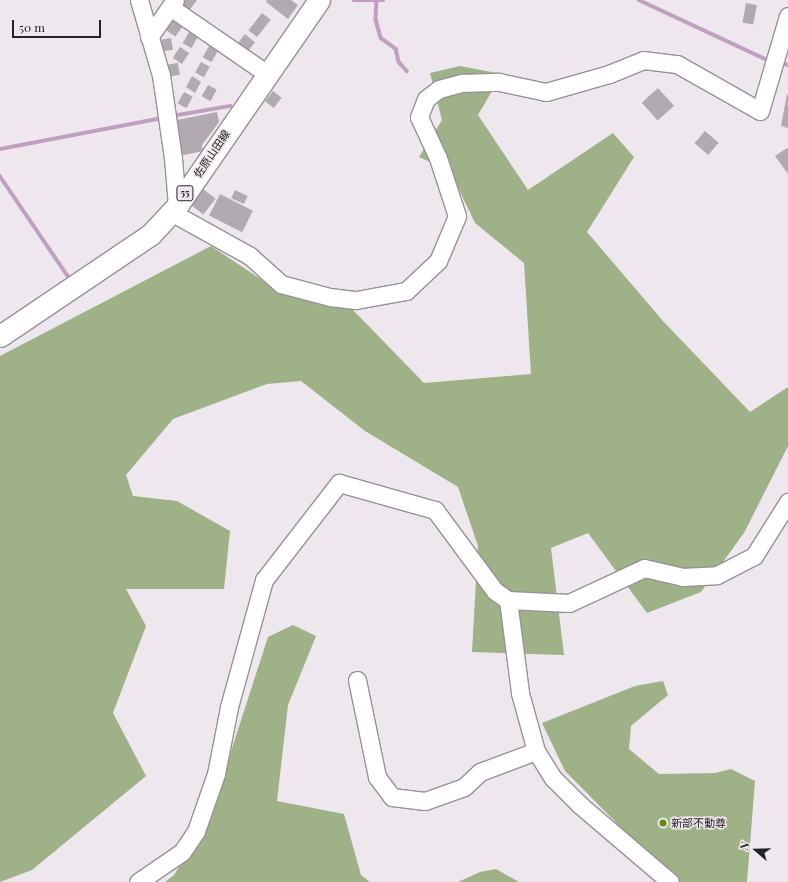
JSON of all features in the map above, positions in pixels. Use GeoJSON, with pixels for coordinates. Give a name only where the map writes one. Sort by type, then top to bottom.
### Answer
{"type":"FeatureCollection","features":[{"type":"Feature","properties":{"kind":"main road","name":"佐原山田線"},"geometry":{"type":"LineString","coordinates":[[0,336],[151,234],[174,209],[266,73],[319,0]]}},
{"type":"Feature","properties":{"kind":"street"},"geometry":{"type":"LineString","coordinates":[[138,0],[161,75],[167,117],[174,209],[250,256],[281,284],[330,297],[356,300],[406,291],[438,261],[457,216],[438,158],[420,118],[426,99],[439,89],[462,83],[499,82],[546,92],[609,74],[643,60],[677,64],[760,111],[788,16]]}},
{"type":"Feature","properties":{"kind":"street"},"geometry":{"type":"LineString","coordinates":[[149,37],[173,3],[266,73]]}},
{"type":"Feature","properties":{"kind":"street"},"geometry":{"type":"LineString","coordinates":[[138,882],[182,852],[196,831],[216,774],[229,707],[264,580],[339,483],[435,510],[495,591],[508,600],[569,603],[644,568],[682,576],[717,575],[754,556],[788,502]]}},
{"type":"Feature","properties":{"kind":"street"},"geometry":{"type":"LineString","coordinates":[[508,600],[520,693],[536,751],[553,778],[580,804],[670,882]]}},
{"type":"Feature","properties":{"kind":"street"},"geometry":{"type":"LineString","coordinates":[[357,680],[377,777],[392,797],[425,801],[464,787],[480,772],[536,751]]}},
{"type":"Feature","properties":{"kind":"green space"},"geometry":{"type":"Polygon","coordinates":[[[460,66],[502,74],[478,115],[528,190],[613,133],[634,157],[587,232],[663,321],[750,412],[788,387],[788,446],[744,533],[701,592],[647,613],[588,533],[551,548],[564,655],[472,652],[478,546],[458,487],[365,431],[301,381],[267,384],[173,419],[126,475],[133,496],[177,501],[230,531],[224,589],[126,589],[146,626],[113,713],[146,776],[32,870],[0,882],[0,356],[211,246],[274,288],[353,310],[424,383],[531,374],[524,263],[475,223],[450,171],[419,157],[442,120],[430,73],[460,66]]]}},
{"type":"Feature","properties":{"kind":"green space"},"geometry":{"type":"Polygon","coordinates":[[[293,625],[316,636],[288,705],[277,801],[344,814],[361,875],[370,882],[165,882],[174,875],[210,816],[268,637],[293,625]]]}},
{"type":"Feature","properties":{"kind":"green space"},"geometry":{"type":"Polygon","coordinates":[[[663,681],[668,695],[631,726],[629,749],[659,774],[715,773],[731,769],[755,781],[747,882],[675,882],[565,771],[542,723],[635,686],[663,681]]]}},
{"type":"Feature","properties":{"kind":"green space"},"geometry":{"type":"Polygon","coordinates":[[[496,869],[519,882],[458,882],[480,872],[496,869]]]}},
{"type":"Feature","properties":{"kind":"building"},"geometry":{"type":"Polygon","coordinates":[[[183,0],[197,0],[189,11],[180,4],[183,0]]]}},
{"type":"Feature","properties":{"kind":"building"},"geometry":{"type":"Polygon","coordinates":[[[267,0],[291,0],[298,5],[288,19],[266,2],[267,0]]]}},
{"type":"Feature","properties":{"kind":"building"},"geometry":{"type":"Polygon","coordinates":[[[746,3],[757,5],[753,25],[743,23],[746,3]]]}},
{"type":"Feature","properties":{"kind":"building"},"geometry":{"type":"Polygon","coordinates":[[[262,13],[271,20],[257,37],[248,30],[262,13]]]}},
{"type":"Feature","properties":{"kind":"building"},"geometry":{"type":"Polygon","coordinates":[[[173,19],[183,26],[175,37],[166,30],[173,19]]]}},
{"type":"Feature","properties":{"kind":"building"},"geometry":{"type":"Polygon","coordinates":[[[189,32],[198,37],[191,48],[183,43],[189,32]]]}},
{"type":"Feature","properties":{"kind":"building"},"geometry":{"type":"Polygon","coordinates":[[[245,34],[255,42],[246,53],[236,45],[245,34]]]}},
{"type":"Feature","properties":{"kind":"building"},"geometry":{"type":"Polygon","coordinates":[[[171,38],[173,50],[162,52],[160,40],[171,38]]]}},
{"type":"Feature","properties":{"kind":"building"},"geometry":{"type":"Polygon","coordinates":[[[209,46],[218,51],[211,62],[203,57],[209,46]]]}},
{"type":"Feature","properties":{"kind":"building"},"geometry":{"type":"Polygon","coordinates":[[[180,47],[189,53],[182,64],[173,58],[180,47]]]}},
{"type":"Feature","properties":{"kind":"building"},"geometry":{"type":"Polygon","coordinates":[[[201,62],[210,67],[204,77],[195,72],[201,62]]]}},
{"type":"Feature","properties":{"kind":"building"},"geometry":{"type":"Polygon","coordinates":[[[178,63],[180,75],[170,76],[168,65],[178,63]]]}},
{"type":"Feature","properties":{"kind":"building"},"geometry":{"type":"Polygon","coordinates":[[[192,76],[201,82],[195,93],[186,87],[192,76]]]}},
{"type":"Feature","properties":{"kind":"building"},"geometry":{"type":"Polygon","coordinates":[[[208,85],[217,90],[210,101],[202,96],[208,85]]]}},
{"type":"Feature","properties":{"kind":"building"},"geometry":{"type":"Polygon","coordinates":[[[658,88],[674,106],[658,121],[642,103],[658,88]]]}},
{"type":"Feature","properties":{"kind":"building"},"geometry":{"type":"Polygon","coordinates":[[[273,91],[282,98],[274,108],[265,101],[273,91]]]}},
{"type":"Feature","properties":{"kind":"building"},"geometry":{"type":"Polygon","coordinates":[[[184,92],[193,97],[186,108],[178,103],[184,92]]]}},
{"type":"Feature","properties":{"kind":"building"},"geometry":{"type":"Polygon","coordinates":[[[788,94],[788,128],[781,126],[788,94]]]}},
{"type":"Feature","properties":{"kind":"building"},"geometry":{"type":"Polygon","coordinates":[[[217,112],[219,122],[202,145],[203,151],[179,156],[172,121],[217,112]]]}},
{"type":"Feature","properties":{"kind":"building"},"geometry":{"type":"Polygon","coordinates":[[[705,131],[719,143],[708,155],[695,143],[705,131]]]}},
{"type":"Feature","properties":{"kind":"building"},"geometry":{"type":"Polygon","coordinates":[[[787,148],[788,149],[788,174],[775,156],[787,148]]]}},
{"type":"Feature","properties":{"kind":"building"},"geometry":{"type":"Polygon","coordinates":[[[203,189],[216,199],[203,215],[191,205],[203,189]]]}},
{"type":"Feature","properties":{"kind":"building"},"geometry":{"type":"Polygon","coordinates":[[[235,190],[248,196],[244,204],[231,198],[235,190]]]}},
{"type":"Feature","properties":{"kind":"building"},"geometry":{"type":"Polygon","coordinates":[[[220,194],[253,211],[242,232],[209,215],[220,194]]]}},
{"type":"Feature","properties":{"kind":"waterway"},"geometry":{"type":"LineString","coordinates":[[354,0],[383,0]]}},
{"type":"Feature","properties":{"kind":"waterway"},"geometry":{"type":"LineString","coordinates":[[377,0],[376,20],[381,38],[396,49],[399,62],[407,71]]}},
{"type":"Feature","properties":{"kind":"waterway"},"geometry":{"type":"LineString","coordinates":[[639,0],[770,61]]}},
{"type":"Feature","properties":{"kind":"waterway"},"geometry":{"type":"LineString","coordinates":[[782,63],[788,65]]}},
{"type":"Feature","properties":{"kind":"waterway"},"geometry":{"type":"LineString","coordinates":[[172,116],[230,106]]}},
{"type":"Feature","properties":{"kind":"waterway"},"geometry":{"type":"LineString","coordinates":[[0,149],[162,118]]}},
{"type":"Feature","properties":{"kind":"waterway"},"geometry":{"type":"LineString","coordinates":[[0,176],[68,276]]}},
{"type":"Feature","properties":{"kind":"place","name":"新部不動尊"},"geometry":{"type":"Point","coordinates":[663,823]}}]}
